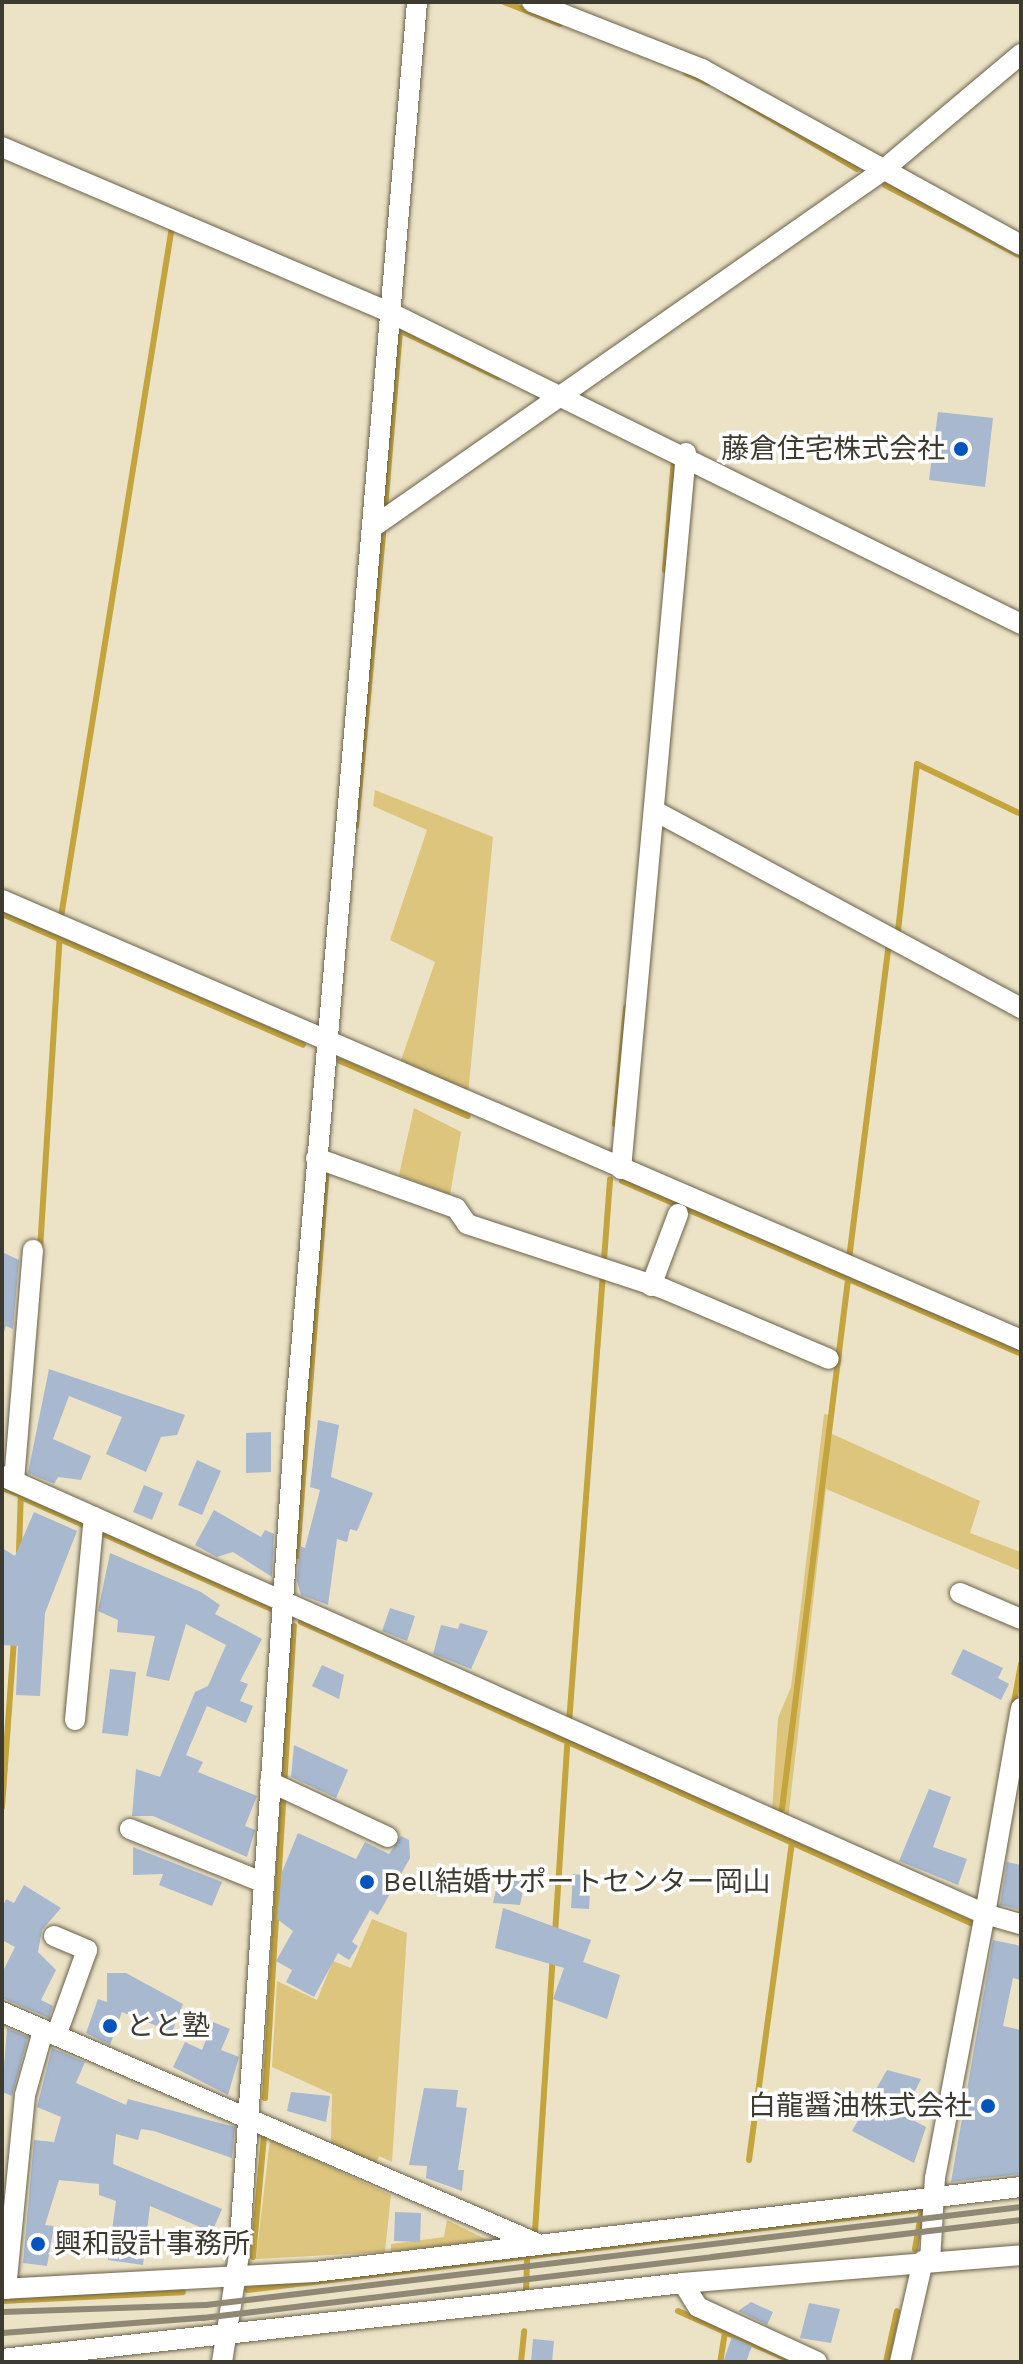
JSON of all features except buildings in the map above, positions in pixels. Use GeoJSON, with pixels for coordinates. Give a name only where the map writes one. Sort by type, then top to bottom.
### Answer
{"type":"FeatureCollection","features":[{"type":"Feature","properties":{"kind":"street"},"geometry":{"type":"LineString","coordinates":[[222,2362],[236,2276],[264,1883],[278,1785],[283,1602],[325,1159],[326,1044],[417,2]]}},
{"type":"Feature","properties":{"kind":"street"},"geometry":{"type":"LineString","coordinates":[[532,2],[702,69],[1021,245]]}},
{"type":"Feature","properties":{"kind":"street"},"geometry":{"type":"LineString","coordinates":[[373,527],[566,397],[882,171],[1021,54]]}},
{"type":"Feature","properties":{"kind":"street"},"geometry":{"type":"LineString","coordinates":[[2,147],[391,313],[566,397],[683,460],[1021,624]]}},
{"type":"Feature","properties":{"kind":"street"},"geometry":{"type":"LineString","coordinates":[[621,1169],[655,811],[683,460]]}},
{"type":"Feature","properties":{"kind":"street"},"geometry":{"type":"LineString","coordinates":[[655,811],[1021,1008]]}},
{"type":"Feature","properties":{"kind":"street"},"geometry":{"type":"LineString","coordinates":[[2,900],[326,1044],[1021,1340]]}},
{"type":"Feature","properties":{"kind":"street"},"geometry":{"type":"LineString","coordinates":[[325,1159],[456,1208],[467,1224],[603,1274],[651,1286],[829,1359]]}},
{"type":"Feature","properties":{"kind":"street"},"geometry":{"type":"LineString","coordinates":[[651,1286],[678,1214]]}},
{"type":"Feature","properties":{"kind":"street"},"geometry":{"type":"LineString","coordinates":[[33,1250],[15,1482],[92,1524],[283,1602],[570,1733],[985,1914],[1021,1924]]}},
{"type":"Feature","properties":{"kind":"street"},"geometry":{"type":"LineString","coordinates":[[75,1720],[92,1524]]}},
{"type":"Feature","properties":{"kind":"street"},"geometry":{"type":"LineString","coordinates":[[960,1593],[1021,1619]]}},
{"type":"Feature","properties":{"kind":"street"},"geometry":{"type":"LineString","coordinates":[[900,2362],[926,2261],[1021,1708]]}},
{"type":"Feature","properties":{"kind":"street"},"geometry":{"type":"LineString","coordinates":[[278,1785],[388,1837]]}},
{"type":"Feature","properties":{"kind":"street"},"geometry":{"type":"LineString","coordinates":[[130,1829],[264,1883]]}},
{"type":"Feature","properties":{"kind":"street"},"geometry":{"type":"LineString","coordinates":[[54,1936],[87,1950],[25,2095],[4,2289],[236,2276],[934,2204],[1021,2187]]}},
{"type":"Feature","properties":{"kind":"street"},"geometry":{"type":"LineString","coordinates":[[2,2012],[249,2115],[538,2244]]}},
{"type":"Feature","properties":{"kind":"street"},"geometry":{"type":"LineString","coordinates":[[2,2359],[224,2338],[683,2283],[1021,2255]]}},
{"type":"Feature","properties":{"kind":"street"},"geometry":{"type":"LineString","coordinates":[[683,2283],[698,2307],[817,2362]]}},
{"type":"Feature","properties":{"kind":"shaded area"},"geometry":{"type":"Polygon","coordinates":[[[375,790],[493,837],[468,1095],[399,1066],[435,962],[390,940],[427,830],[373,806],[375,790]]]}},
{"type":"Feature","properties":{"kind":"shaded area"},"geometry":{"type":"Polygon","coordinates":[[[414,1108],[461,1132],[450,1195],[399,1175],[414,1108]]]}},
{"type":"Feature","properties":{"kind":"shaded area"},"geometry":{"type":"Polygon","coordinates":[[[824,1414],[832,1415],[830,1433],[980,1501],[970,1533],[1021,1552],[1021,1571],[826,1489],[788,1820],[772,1812],[778,1718],[791,1687],[824,1414]]]}},
{"type":"Feature","properties":{"kind":"shaded area"},"geometry":{"type":"Polygon","coordinates":[[[372,1919],[407,1933],[392,2162],[379,2156],[376,2164],[331,2143],[332,2094],[272,2067],[277,1981],[317,2000],[333,1961],[351,1968],[372,1919]]]}},
{"type":"Feature","properties":{"kind":"shaded area"},"geometry":{"type":"Polygon","coordinates":[[[270,2139],[391,2195],[385,2252],[256,2259],[270,2139]]]}},
{"type":"Feature","properties":{"kind":"shaded area"},"geometry":{"type":"Polygon","coordinates":[[[447,2220],[487,2240],[391,2252],[391,2244],[444,2237],[447,2220]]]}},
{"type":"Feature","properties":{"kind":"waterway"},"geometry":{"type":"LineString","coordinates":[[504,2],[560,24]]}},
{"type":"Feature","properties":{"kind":"waterway"},"geometry":{"type":"LineString","coordinates":[[686,73],[708,83]]}},
{"type":"Feature","properties":{"kind":"waterway"},"geometry":{"type":"LineString","coordinates":[[729,94],[857,169]]}},
{"type":"Feature","properties":{"kind":"waterway"},"geometry":{"type":"LineString","coordinates":[[885,185],[1021,256]]}},
{"type":"Feature","properties":{"kind":"waterway"},"geometry":{"type":"LineString","coordinates":[[61,917],[172,226]]}},
{"type":"Feature","properties":{"kind":"waterway"},"geometry":{"type":"LineString","coordinates":[[399,330],[498,377]]}},
{"type":"Feature","properties":{"kind":"waterway"},"geometry":{"type":"LineString","coordinates":[[385,509],[400,332]]}},
{"type":"Feature","properties":{"kind":"waterway"},"geometry":{"type":"LineString","coordinates":[[665,570],[674,459]]}},
{"type":"Feature","properties":{"kind":"waterway"},"geometry":{"type":"LineString","coordinates":[[356,826],[383,533]]}},
{"type":"Feature","properties":{"kind":"waterway"},"geometry":{"type":"LineString","coordinates":[[898,931],[917,764],[1021,814]]}},
{"type":"Feature","properties":{"kind":"waterway"},"geometry":{"type":"LineString","coordinates":[[2,914],[303,1045]]}},
{"type":"Feature","properties":{"kind":"waterway"},"geometry":{"type":"LineString","coordinates":[[40,1250],[60,936]]}},
{"type":"Feature","properties":{"kind":"waterway"},"geometry":{"type":"LineString","coordinates":[[849,1259],[889,944]]}},
{"type":"Feature","properties":{"kind":"waterway"},"geometry":{"type":"LineString","coordinates":[[615,1124],[626,1008]]}},
{"type":"Feature","properties":{"kind":"waterway"},"geometry":{"type":"LineString","coordinates":[[340,1061],[468,1116]]}},
{"type":"Feature","properties":{"kind":"waterway"},"geometry":{"type":"LineString","coordinates":[[297,1556],[327,1165]]}},
{"type":"Feature","properties":{"kind":"waterway"},"geometry":{"type":"LineString","coordinates":[[569,1723],[610,1180]]}},
{"type":"Feature","properties":{"kind":"waterway"},"geometry":{"type":"LineString","coordinates":[[622,1181],[1021,1354]]}},
{"type":"Feature","properties":{"kind":"waterway"},"geometry":{"type":"LineString","coordinates":[[782,1809],[848,1280]]}},
{"type":"Feature","properties":{"kind":"waterway"},"geometry":{"type":"LineString","coordinates":[[2,1488],[21,1495]]}},
{"type":"Feature","properties":{"kind":"waterway"},"geometry":{"type":"LineString","coordinates":[[19,1552],[21,1488]]}},
{"type":"Feature","properties":{"kind":"waterway"},"geometry":{"type":"LineString","coordinates":[[23,1498],[271,1609]]}},
{"type":"Feature","properties":{"kind":"waterway"},"geometry":{"type":"LineString","coordinates":[[301,1622],[975,1925]]}},
{"type":"Feature","properties":{"kind":"waterway"},"geometry":{"type":"LineString","coordinates":[[265,2098],[294,1626]]}},
{"type":"Feature","properties":{"kind":"waterway"},"geometry":{"type":"LineString","coordinates":[[2,1807],[14,1639]]}},
{"type":"Feature","properties":{"kind":"waterway"},"geometry":{"type":"LineString","coordinates":[[1013,1708],[1021,1664]]}},
{"type":"Feature","properties":{"kind":"waterway"},"geometry":{"type":"LineString","coordinates":[[555,1934],[568,1734]]}},
{"type":"Feature","properties":{"kind":"waterway"},"geometry":{"type":"LineString","coordinates":[[749,2160],[792,1844]]}},
{"type":"Feature","properties":{"kind":"waterway"},"geometry":{"type":"LineString","coordinates":[[535,2232],[553,1957]]}},
{"type":"Feature","properties":{"kind":"waterway"},"geometry":{"type":"LineString","coordinates":[[253,2257],[264,2137]]}},
{"type":"Feature","properties":{"kind":"waterway"},"geometry":{"type":"LineString","coordinates":[[915,2249],[922,2209]]}},
{"type":"Feature","properties":{"kind":"waterway"},"geometry":{"type":"LineString","coordinates":[[247,2290],[915,2210]]}},
{"type":"Feature","properties":{"kind":"waterway"},"geometry":{"type":"LineString","coordinates":[[526,2291],[527,2259]]}},
{"type":"Feature","properties":{"kind":"waterway"},"geometry":{"type":"LineString","coordinates":[[2,2301],[183,2292]]}},
{"type":"Feature","properties":{"kind":"waterway"},"geometry":{"type":"LineString","coordinates":[[678,2311],[725,2332],[720,2362]]}},
{"type":"Feature","properties":{"kind":"waterway"},"geometry":{"type":"LineString","coordinates":[[886,2362],[897,2311]]}},
{"type":"Feature","properties":{"kind":"waterway"},"geometry":{"type":"LineString","coordinates":[[521,2362],[524,2331]]}},
{"type":"Feature","properties":{"kind":"waterway"},"geometry":{"type":"LineString","coordinates":[[725,2332],[787,2359]]}},
{"type":"Feature","properties":{"kind":"railway"},"geometry":{"type":"LineString","coordinates":[[2,2312],[206,2305],[1021,2207]]}},
{"type":"Feature","properties":{"kind":"railway"},"geometry":{"type":"LineString","coordinates":[[2,2333],[203,2318],[1021,2220]]}},
{"type":"Feature","properties":{"kind":"place","name":"藤倉住宅株式会社"},"geometry":{"type":"Point","coordinates":[961,449]}},
{"type":"Feature","properties":{"kind":"place","name":"Bell結婚サポートセンター岡山"},"geometry":{"type":"Point","coordinates":[367,1882]}},
{"type":"Feature","properties":{"kind":"place","name":"とと塾"},"geometry":{"type":"Point","coordinates":[110,2026]}},
{"type":"Feature","properties":{"kind":"place","name":"白龍醤油株式会社"},"geometry":{"type":"Point","coordinates":[988,2106]}},
{"type":"Feature","properties":{"kind":"place","name":"興和設計事務所"},"geometry":{"type":"Point","coordinates":[38,2244]}}]}
